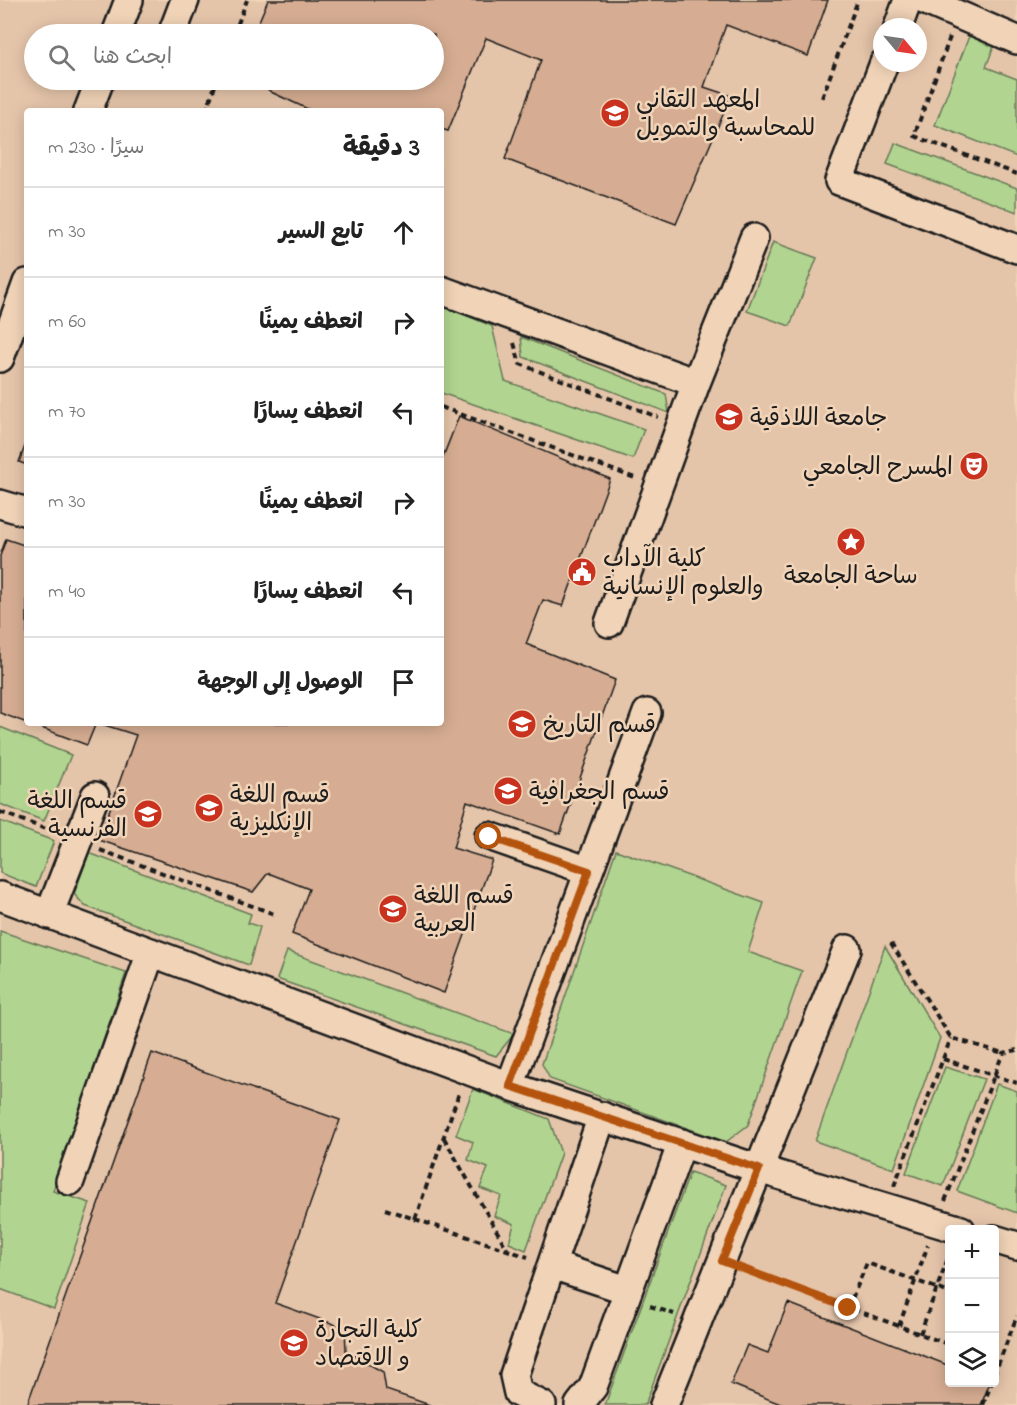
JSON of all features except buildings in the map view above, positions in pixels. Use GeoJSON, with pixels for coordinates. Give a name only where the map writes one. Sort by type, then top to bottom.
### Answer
{"type":"FeatureCollection","features":[{"type":"Feature","properties":{"kind":"lane"},"geometry":{"type":"LineString","coordinates":[[120,24],[129,0]]}},
{"type":"Feature","properties":{"kind":"lane"},"geometry":{"type":"LineString","coordinates":[[176,24],[185,0]]}},
{"type":"Feature","properties":{"kind":"lane"},"geometry":{"type":"LineString","coordinates":[[901,18],[908,0]]}},
{"type":"Feature","properties":{"kind":"lane"},"geometry":{"type":"LineString","coordinates":[[924,0],[1017,40]]}},
{"type":"Feature","properties":{"kind":"lane"},"geometry":{"type":"LineString","coordinates":[[881,72],[839,181],[1017,249]]}},
{"type":"Feature","properties":{"kind":"lane"},"geometry":{"type":"LineString","coordinates":[[89,108],[96,90]]}},
{"type":"Feature","properties":{"kind":"lane"},"geometry":{"type":"LineString","coordinates":[[609,623],[696,382],[754,238]]}},
{"type":"Feature","properties":{"kind":"lane"},"geometry":{"type":"LineString","coordinates":[[0,358],[24,291]]}},
{"type":"Feature","properties":{"kind":"lane"},"geometry":{"type":"LineString","coordinates":[[444,291],[696,382]]}},
{"type":"Feature","properties":{"kind":"lane"},"geometry":{"type":"LineString","coordinates":[[0,504],[24,511]]}},
{"type":"Feature","properties":{"kind":"lane"},"geometry":{"type":"LineString","coordinates":[[510,1086],[647,713]]}},
{"type":"Feature","properties":{"kind":"lane"},"geometry":{"type":"LineString","coordinates":[[49,915],[95,796]]}},
{"type":"Feature","properties":{"kind":"lane"},"geometry":{"type":"LineString","coordinates":[[489,837],[589,871]]}},
{"type":"Feature","properties":{"kind":"lane"},"geometry":{"type":"LineString","coordinates":[[0,896],[510,1086],[759,1169],[946,1225]]}},
{"type":"Feature","properties":{"kind":"lane"},"geometry":{"type":"LineString","coordinates":[[664,1405],[847,950]]}},
{"type":"Feature","properties":{"kind":"lane"},"geometry":{"type":"LineString","coordinates":[[70,1181],[151,952]]}},
{"type":"Feature","properties":{"kind":"lane"},"geometry":{"type":"LineString","coordinates":[[542,1405],[518,1394],[514,1375],[603,1116]]}},
{"type":"Feature","properties":{"kind":"lane"},"geometry":{"type":"LineString","coordinates":[[579,1405],[593,1386],[682,1143]]}},
{"type":"Feature","properties":{"kind":"lane"},"geometry":{"type":"LineString","coordinates":[[999,1241],[1017,1246]]}},
{"type":"Feature","properties":{"kind":"lane"},"geometry":{"type":"LineString","coordinates":[[552,1265],[626,1294]]}},
{"type":"Feature","properties":{"kind":"path"},"geometry":{"type":"LineString","coordinates":[[238,24],[247,0]]}},
{"type":"Feature","properties":{"kind":"path"},"geometry":{"type":"LineString","coordinates":[[822,98],[858,0]]}},
{"type":"Feature","properties":{"kind":"path"},"geometry":{"type":"LineString","coordinates":[[958,15],[914,136],[1017,174]]}},
{"type":"Feature","properties":{"kind":"path"},"geometry":{"type":"LineString","coordinates":[[207,108],[213,90]]}},
{"type":"Feature","properties":{"kind":"path"},"geometry":{"type":"LineString","coordinates":[[505,313],[520,364],[681,426]]}},
{"type":"Feature","properties":{"kind":"path"},"geometry":{"type":"LineString","coordinates":[[444,408],[658,486]]}},
{"type":"Feature","properties":{"kind":"path"},"geometry":{"type":"LineString","coordinates":[[0,812],[277,915]]}},
{"type":"Feature","properties":{"kind":"path"},"geometry":{"type":"LineString","coordinates":[[891,943],[951,1038],[1003,1053],[1017,1050]]}},
{"type":"Feature","properties":{"kind":"path"},"geometry":{"type":"LineString","coordinates":[[886,1207],[951,1038]]}},
{"type":"Feature","properties":{"kind":"path"},"geometry":{"type":"LineString","coordinates":[[949,1225],[994,1075],[1003,1053]]}},
{"type":"Feature","properties":{"kind":"path"},"geometry":{"type":"LineString","coordinates":[[943,1059],[1017,1083]]}},
{"type":"Feature","properties":{"kind":"path"},"geometry":{"type":"LineString","coordinates":[[415,1219],[467,1070]]}},
{"type":"Feature","properties":{"kind":"path"},"geometry":{"type":"LineString","coordinates":[[444,1138],[507,1250]]}},
{"type":"Feature","properties":{"kind":"path"},"geometry":{"type":"LineString","coordinates":[[386,1209],[552,1265]]}},
{"type":"Feature","properties":{"kind":"path"},"geometry":{"type":"LineString","coordinates":[[899,1326],[915,1281],[945,1232]]}},
{"type":"Feature","properties":{"kind":"path"},"geometry":{"type":"LineString","coordinates":[[722,1261],[945,1343]]}},
{"type":"Feature","properties":{"kind":"path"},"geometry":{"type":"LineString","coordinates":[[848,1308],[867,1263],[945,1292]]}},
{"type":"Feature","properties":{"kind":"path"},"geometry":{"type":"LineString","coordinates":[[920,1334],[945,1266]]}},
{"type":"Feature","properties":{"kind":"path"},"geometry":{"type":"LineString","coordinates":[[626,1294],[697,1321]]}},
{"type":"Feature","properties":{"kind":"path"},"geometry":{"type":"LineString","coordinates":[[999,1358],[1017,1316]]}},
{"type":"Feature","properties":{"kind":"path"},"geometry":{"type":"LineString","coordinates":[[983,1405],[990,1387]]}},
{"type":"Feature","properties":{"kind":"shaded area","name":"جامعة اللاذقية"},"geometry":{"type":"Polygon","coordinates":[[[0,0],[1017,0],[1017,1405],[0,1405],[0,0]]]}},
{"type":"Feature","properties":{"kind":"green space"},"geometry":{"type":"Polygon","coordinates":[[[971,31],[996,41],[986,67],[1017,79],[1017,157],[935,125],[971,31]]]}},
{"type":"Feature","properties":{"kind":"green space"},"geometry":{"type":"Polygon","coordinates":[[[895,143],[1017,188],[1017,212],[887,164],[895,143]]]}},
{"type":"Feature","properties":{"kind":"green space"},"geometry":{"type":"Polygon","coordinates":[[[773,242],[817,258],[790,326],[747,311],[773,242]]]}},
{"type":"Feature","properties":{"kind":"green space"},"geometry":{"type":"Polygon","coordinates":[[[444,306],[492,326],[505,381],[644,429],[633,459],[444,394],[444,306]]]}},
{"type":"Feature","properties":{"kind":"green space"},"geometry":{"type":"Polygon","coordinates":[[[521,337],[666,394],[669,413],[523,357],[521,337]]]}},
{"type":"Feature","properties":{"kind":"green space"},"geometry":{"type":"Polygon","coordinates":[[[0,727],[71,755],[44,821],[0,804],[0,727]]]}},
{"type":"Feature","properties":{"kind":"green space"},"geometry":{"type":"Polygon","coordinates":[[[0,821],[54,841],[36,887],[0,873],[0,821]]]}},
{"type":"Feature","properties":{"kind":"green space"},"geometry":{"type":"Polygon","coordinates":[[[616,850],[764,903],[748,952],[802,971],[748,1125],[726,1142],[550,1079],[542,1064],[616,850]]]}},
{"type":"Feature","properties":{"kind":"green space"},"geometry":{"type":"Polygon","coordinates":[[[89,853],[251,914],[248,923],[260,927],[249,965],[85,906],[74,894],[89,853]]]}},
{"type":"Feature","properties":{"kind":"green space"},"geometry":{"type":"Polygon","coordinates":[[[0,931],[126,973],[53,1191],[90,1203],[54,1309],[0,1289],[0,931]]]}},
{"type":"Feature","properties":{"kind":"green space"},"geometry":{"type":"Polygon","coordinates":[[[885,946],[940,1038],[894,1169],[815,1141],[885,946]]]}},
{"type":"Feature","properties":{"kind":"green space"},"geometry":{"type":"Polygon","coordinates":[[[287,951],[514,1034],[496,1056],[277,979],[287,951]]]}},
{"type":"Feature","properties":{"kind":"green space"},"geometry":{"type":"Polygon","coordinates":[[[945,1067],[984,1079],[943,1186],[906,1173],[945,1067]]]}},
{"type":"Feature","properties":{"kind":"green space"},"geometry":{"type":"Polygon","coordinates":[[[997,1084],[1017,1091],[1017,1213],[957,1191],[997,1084]]]}},
{"type":"Feature","properties":{"kind":"green space"},"geometry":{"type":"Polygon","coordinates":[[[473,1089],[549,1119],[561,1153],[526,1250],[509,1243],[514,1224],[494,1216],[501,1196],[480,1188],[488,1168],[468,1160],[473,1142],[456,1135],[473,1089]]]}},
{"type":"Feature","properties":{"kind":"green space"},"geometry":{"type":"Polygon","coordinates":[[[690,1172],[726,1185],[645,1405],[605,1405],[690,1172]]]}},
{"type":"Feature","properties":{"kind":"place","name":"المعهد التقاني للمحاسبة والتمويل"},"geometry":{"type":"Point","coordinates":[615,113]}},
{"type":"Feature","properties":{"kind":"place","name":"جامعة اللاذقية"},"geometry":{"type":"Point","coordinates":[729,417]}},
{"type":"Feature","properties":{"kind":"place","name":"المسرح الجامعي"},"geometry":{"type":"Point","coordinates":[974,466]}},
{"type":"Feature","properties":{"kind":"place","name":"ساحة الجامعة"},"geometry":{"type":"Point","coordinates":[851,542]}},
{"type":"Feature","properties":{"kind":"place","name":"كلية الآداب والعلوم الإنسانية"},"geometry":{"type":"Point","coordinates":[582,572]}},
{"type":"Feature","properties":{"kind":"place","name":"قسم التاريخ"},"geometry":{"type":"Point","coordinates":[522,724]}},
{"type":"Feature","properties":{"kind":"place","name":"قسم الجغرافية"},"geometry":{"type":"Point","coordinates":[508,791]}},
{"type":"Feature","properties":{"kind":"place","name":"قسم اللغة الإنكليزية"},"geometry":{"type":"Point","coordinates":[209,808]}},
{"type":"Feature","properties":{"kind":"place","name":"قسم اللغة الفرنسية"},"geometry":{"type":"Point","coordinates":[148,814]}},
{"type":"Feature","properties":{"kind":"place","name":"قسم اللغة العربية"},"geometry":{"type":"Point","coordinates":[393,909]}},
{"type":"Feature","properties":{"kind":"place","name":"كلية التجارة و الاقتصاد"},"geometry":{"type":"Point","coordinates":[294,1343]}},
{"type":"Feature","properties":{"kind":"route"},"geometry":{"type":"LineString","coordinates":[[489,837],[589,871],[510,1086],[759,1169],[722,1261],[848,1308]]}}]}
